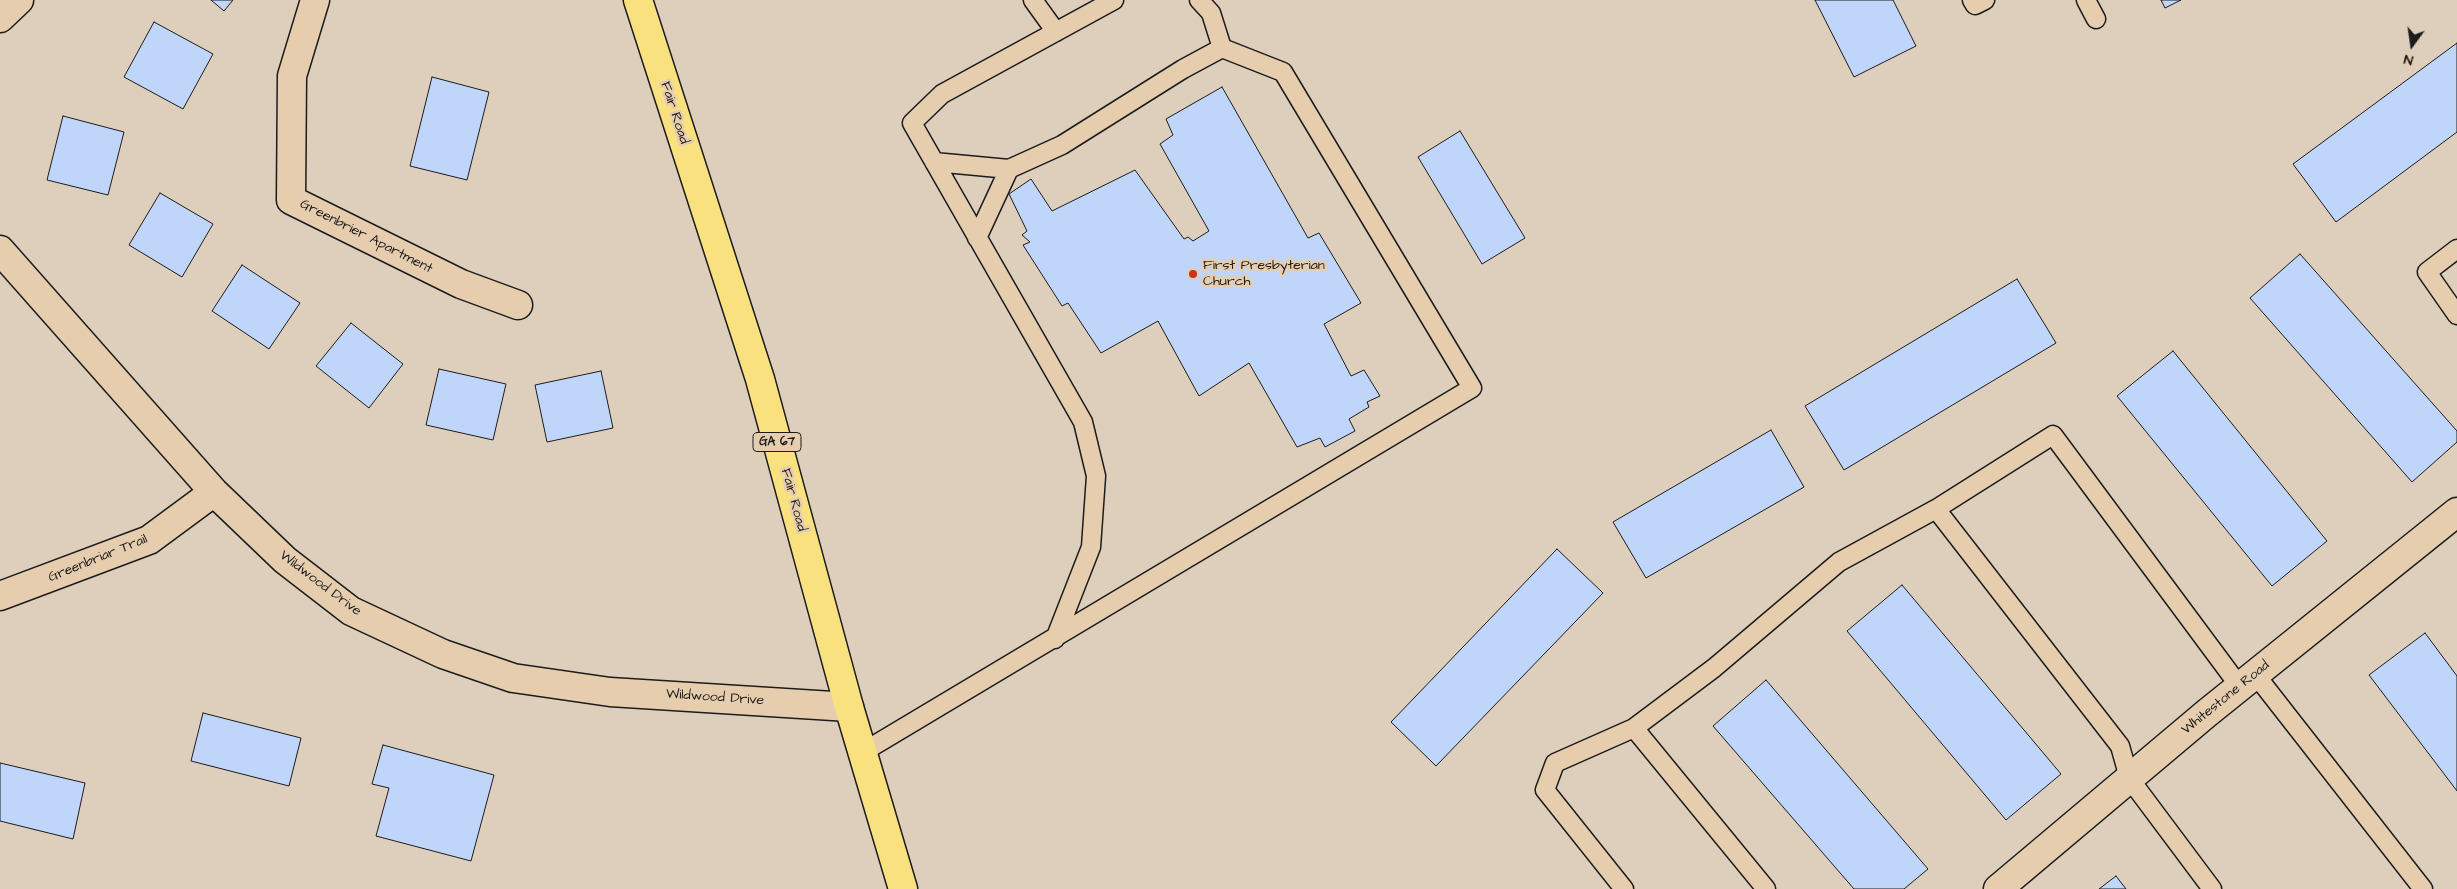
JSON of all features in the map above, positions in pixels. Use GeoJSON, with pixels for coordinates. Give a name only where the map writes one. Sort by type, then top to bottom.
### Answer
{"type":"FeatureCollection","features":[{"type":"Feature","properties":{"kind":"main road","name":"Fair Road"},"geometry":{"type":"LineString","coordinates":[[638,0],[760,379],[849,707],[903,889]]}},
{"type":"Feature","properties":{"kind":"street"},"geometry":{"type":"LineString","coordinates":[[0,18],[19,0]]}},
{"type":"Feature","properties":{"kind":"street","name":"Greenbrier Apartment"},"geometry":{"type":"LineString","coordinates":[[315,0],[292,76],[292,200],[461,284],[518,305]]}},
{"type":"Feature","properties":{"kind":"street","name":"Wildwood Drive"},"geometry":{"type":"LineString","coordinates":[[0,250],[214,492],[285,560],[351,611],[443,654],[513,678],[610,692],[849,707]]}},
{"type":"Feature","properties":{"kind":"street","name":"Greenbriar Trail"},"geometry":{"type":"LineString","coordinates":[[0,596],[149,540],[214,492]]}},
{"type":"Feature","properties":{"kind":"street","name":"Whitestone Road"},"geometry":{"type":"LineString","coordinates":[[1998,889],[2248,680],[2457,512]]}},
{"type":"Feature","properties":{"kind":"lane"},"geometry":{"type":"LineString","coordinates":[[1032,0],[1056,32]]}},
{"type":"Feature","properties":{"kind":"lane"},"geometry":{"type":"LineString","coordinates":[[1055,639],[1091,547],[1096,476],[1083,422],[912,123],[942,94],[1114,0]]}},
{"type":"Feature","properties":{"kind":"lane"},"geometry":{"type":"LineString","coordinates":[[863,752],[1055,639],[1472,388],[1360,204],[1283,72],[1222,48],[1210,13],[1199,0]]}},
{"type":"Feature","properties":{"kind":"lane"},"geometry":{"type":"LineString","coordinates":[[1972,0],[1975,5],[1985,0]]}},
{"type":"Feature","properties":{"kind":"lane"},"geometry":{"type":"LineString","coordinates":[[2086,0],[2096,19]]}},
{"type":"Feature","properties":{"kind":"lane"},"geometry":{"type":"LineString","coordinates":[[934,162],[1009,169],[1062,145],[1183,69],[1222,48]]}},
{"type":"Feature","properties":{"kind":"lane"},"geometry":{"type":"LineString","coordinates":[[977,238],[1009,169]]}},
{"type":"Feature","properties":{"kind":"lane"},"geometry":{"type":"LineString","coordinates":[[2457,249],[2428,272],[2457,315]]}},
{"type":"Feature","properties":{"kind":"lane"},"geometry":{"type":"LineString","coordinates":[[1624,889],[1545,790],[1555,762],[1634,728],[1714,668],[1839,562],[1936,509],[2054,435],[2248,680],[2423,889]]}},
{"type":"Feature","properties":{"kind":"lane"},"geometry":{"type":"LineString","coordinates":[[1936,509],[2120,746],[2129,778],[2212,889]]}},
{"type":"Feature","properties":{"kind":"lane"},"geometry":{"type":"LineString","coordinates":[[1634,728],[1766,889]]}},
{"type":"Feature","properties":{"kind":"building"},"geometry":{"type":"Polygon","coordinates":[[[211,0],[233,0],[224,11],[211,0]]]}},
{"type":"Feature","properties":{"kind":"building"},"geometry":{"type":"Polygon","coordinates":[[[1815,0],[1893,0],[1916,46],[1854,77],[1815,0]]]}},
{"type":"Feature","properties":{"kind":"building"},"geometry":{"type":"Polygon","coordinates":[[[2161,0],[2181,0],[2165,8],[2161,0]]]}},
{"type":"Feature","properties":{"kind":"building"},"geometry":{"type":"Polygon","coordinates":[[[154,22],[213,54],[183,109],[124,77],[154,22]]]}},
{"type":"Feature","properties":{"kind":"building"},"geometry":{"type":"Polygon","coordinates":[[[2457,43],[2457,132],[2336,222],[2293,164],[2457,43]]]}},
{"type":"Feature","properties":{"kind":"building"},"geometry":{"type":"Polygon","coordinates":[[[432,77],[489,92],[467,180],[410,166],[432,77]]]}},
{"type":"Feature","properties":{"kind":"building","name":"First Presbyterian Church"},"geometry":{"type":"Polygon","coordinates":[[[1222,87],[1308,238],[1319,233],[1361,303],[1324,324],[1351,376],[1364,370],[1380,396],[1367,402],[1369,407],[1349,419],[1355,431],[1325,447],[1320,438],[1297,447],[1249,363],[1199,396],[1158,321],[1101,353],[1068,303],[1062,306],[1023,245],[1030,242],[1022,235],[1027,231],[1009,194],[1031,179],[1052,211],[1135,170],[1184,239],[1188,237],[1193,241],[1209,231],[1160,144],[1173,135],[1166,119],[1222,87]]]}},
{"type":"Feature","properties":{"kind":"building"},"geometry":{"type":"Polygon","coordinates":[[[63,116],[124,132],[108,195],[47,180],[63,116]]]}},
{"type":"Feature","properties":{"kind":"building"},"geometry":{"type":"Polygon","coordinates":[[[1460,131],[1525,238],[1482,264],[1418,157],[1460,131]]]}},
{"type":"Feature","properties":{"kind":"building"},"geometry":{"type":"Polygon","coordinates":[[[160,193],[213,224],[182,277],[129,245],[160,193]]]}},
{"type":"Feature","properties":{"kind":"building"},"geometry":{"type":"Polygon","coordinates":[[[2300,254],[2457,431],[2457,442],[2412,482],[2250,298],[2300,254]]]}},
{"type":"Feature","properties":{"kind":"building"},"geometry":{"type":"Polygon","coordinates":[[[242,265],[300,303],[269,349],[212,311],[242,265]]]}},
{"type":"Feature","properties":{"kind":"building"},"geometry":{"type":"Polygon","coordinates":[[[2017,279],[2056,343],[1844,470],[1805,406],[2017,279]]]}},
{"type":"Feature","properties":{"kind":"building"},"geometry":{"type":"Polygon","coordinates":[[[351,323],[403,364],[369,408],[316,366],[351,323]]]}},
{"type":"Feature","properties":{"kind":"building"},"geometry":{"type":"Polygon","coordinates":[[[2173,351],[2327,541],[2272,586],[2117,396],[2173,351]]]}},
{"type":"Feature","properties":{"kind":"building"},"geometry":{"type":"Polygon","coordinates":[[[439,369],[506,384],[493,440],[426,425],[439,369]]]}},
{"type":"Feature","properties":{"kind":"building"},"geometry":{"type":"Polygon","coordinates":[[[601,371],[613,428],[547,442],[535,385],[601,371]]]}},
{"type":"Feature","properties":{"kind":"building"},"geometry":{"type":"Polygon","coordinates":[[[1771,430],[1804,487],[1646,578],[1613,522],[1771,430]]]}},
{"type":"Feature","properties":{"kind":"building"},"geometry":{"type":"Polygon","coordinates":[[[1557,549],[1603,593],[1436,766],[1391,722],[1557,549]]]}},
{"type":"Feature","properties":{"kind":"building"},"geometry":{"type":"Polygon","coordinates":[[[1902,585],[2061,774],[2006,820],[1847,631],[1902,585]]]}},
{"type":"Feature","properties":{"kind":"building"},"geometry":{"type":"Polygon","coordinates":[[[2425,633],[2457,676],[2457,791],[2369,675],[2425,633]]]}},
{"type":"Feature","properties":{"kind":"building"},"geometry":{"type":"Polygon","coordinates":[[[1766,680],[1928,869],[1904,889],[1854,889],[1713,726],[1766,680]]]}},
{"type":"Feature","properties":{"kind":"building"},"geometry":{"type":"Polygon","coordinates":[[[203,713],[301,738],[289,786],[191,761],[203,713]]]}},
{"type":"Feature","properties":{"kind":"building"},"geometry":{"type":"Polygon","coordinates":[[[383,745],[494,775],[471,861],[376,836],[389,788],[372,784],[383,745]]]}},
{"type":"Feature","properties":{"kind":"building"},"geometry":{"type":"Polygon","coordinates":[[[0,763],[85,783],[73,839],[0,821],[0,763]]]}},
{"type":"Feature","properties":{"kind":"building"},"geometry":{"type":"Polygon","coordinates":[[[2116,876],[2126,889],[2099,889],[2116,876]]]}},
{"type":"Feature","properties":{"kind":"place","name":"First Presbyterian Church"},"geometry":{"type":"Point","coordinates":[1193,274]}}]}
